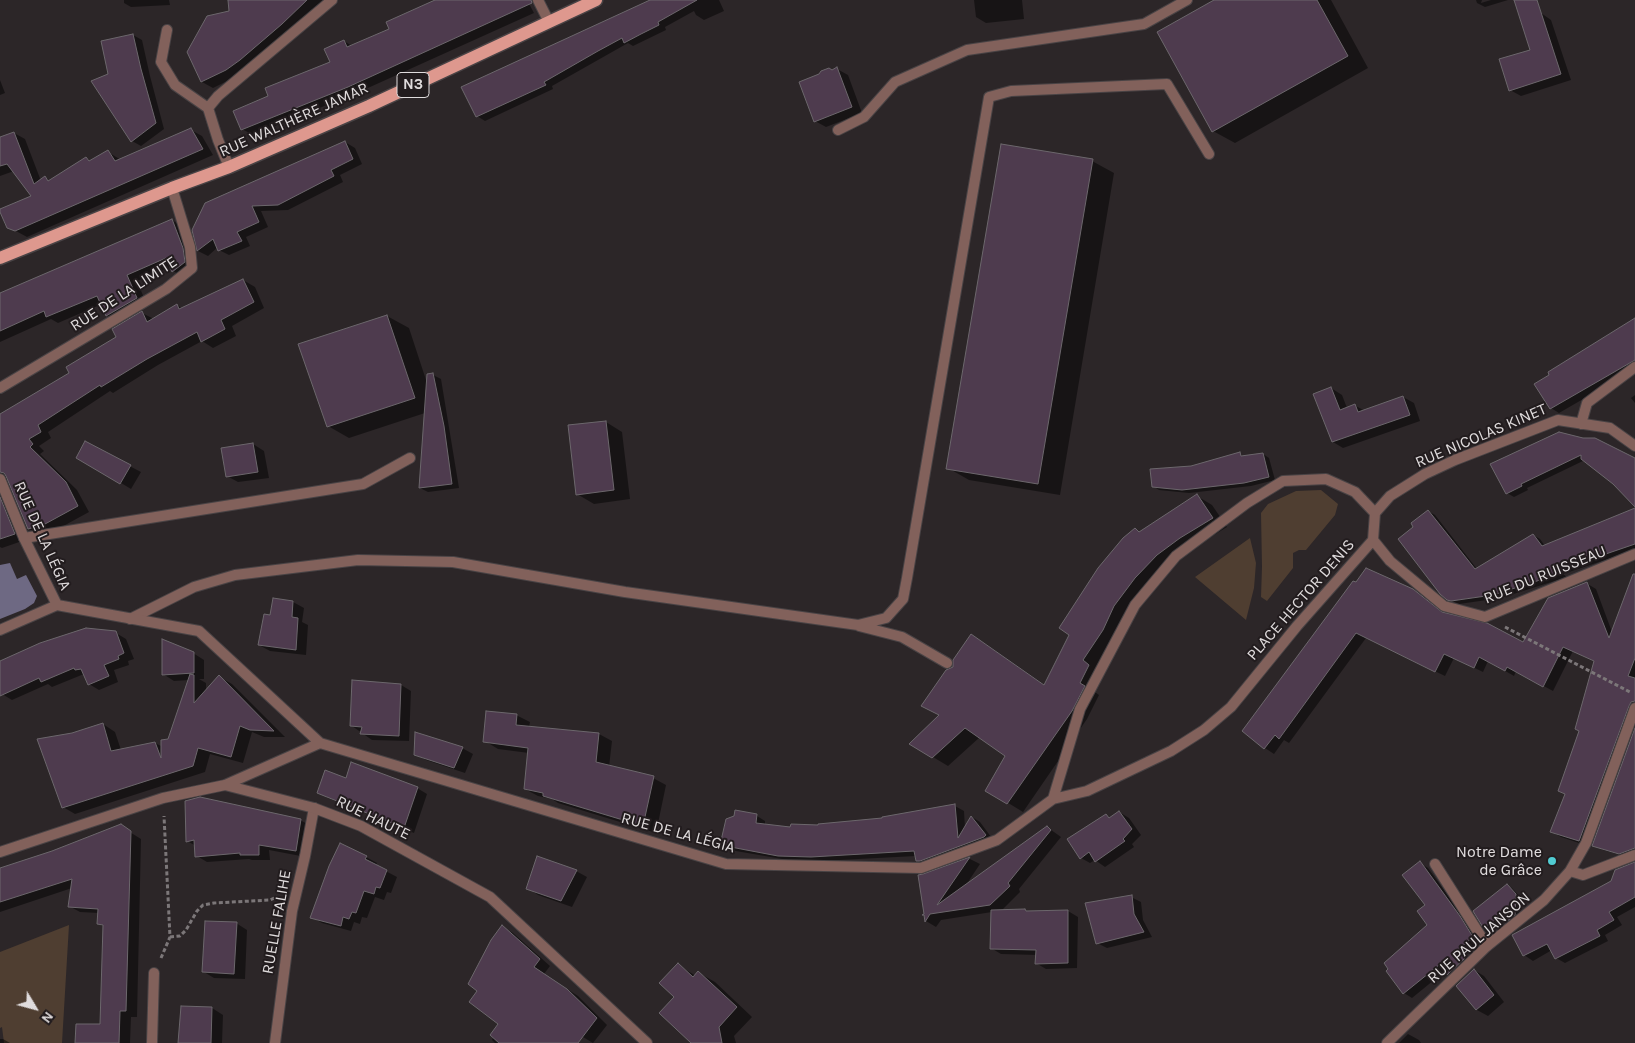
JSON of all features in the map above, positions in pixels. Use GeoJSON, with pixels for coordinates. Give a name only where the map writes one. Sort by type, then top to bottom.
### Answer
{"type":"FeatureCollection","features":[{"type":"Feature","properties":{"kind":"main road","name":"RUE WALTHÈRE JAMAR"},"geometry":{"type":"LineString","coordinates":[[0,258],[172,188],[229,167],[369,106],[596,0]]}},
{"type":"Feature","properties":{"kind":"street"},"geometry":{"type":"LineString","coordinates":[[208,108],[218,96],[332,0]]}},
{"type":"Feature","properties":{"kind":"street"},"geometry":{"type":"LineString","coordinates":[[538,0],[549,22]]}},
{"type":"Feature","properties":{"kind":"street"},"geometry":{"type":"LineString","coordinates":[[838,130],[864,117],[895,82],[966,50],[1144,24],[1187,0]]}},
{"type":"Feature","properties":{"kind":"street"},"geometry":{"type":"LineString","coordinates":[[167,30],[161,62],[175,85],[208,108],[229,167]]}},
{"type":"Feature","properties":{"kind":"street"},"geometry":{"type":"LineString","coordinates":[[858,625],[886,618],[903,599],[989,97],[1011,91],[1167,84],[1209,154]]}},
{"type":"Feature","properties":{"kind":"street","name":"RUE DE LA LIMITE"},"geometry":{"type":"LineString","coordinates":[[0,388],[166,289],[192,268],[190,247],[172,188]]}},
{"type":"Feature","properties":{"kind":"street"},"geometry":{"type":"LineString","coordinates":[[1581,424],[1588,403],[1635,367]]}},
{"type":"Feature","properties":{"kind":"street","name":"RUE NICOLAS KINET"},"geometry":{"type":"LineString","coordinates":[[1374,513],[1390,496],[1425,474],[1455,460],[1558,420],[1610,428],[1635,446]]}},
{"type":"Feature","properties":{"kind":"street"},"geometry":{"type":"LineString","coordinates":[[24,538],[362,484],[410,458]]}},
{"type":"Feature","properties":{"kind":"street","name":"RUE DE LA LÉGIA"},"geometry":{"type":"LineString","coordinates":[[0,479],[24,538],[57,605]]}},
{"type":"Feature","properties":{"kind":"street"},"geometry":{"type":"LineString","coordinates":[[1053,799],[1080,709],[1135,605],[1176,556],[1247,503],[1283,481],[1326,479],[1355,492],[1374,513]]}},
{"type":"Feature","properties":{"kind":"street","name":"PLACE HECTOR DENIS"},"geometry":{"type":"LineString","coordinates":[[1053,799],[1087,791],[1171,751],[1204,730],[1231,707],[1297,626],[1373,540],[1374,513]]}},
{"type":"Feature","properties":{"kind":"street","name":"RUE DU RUISSEAU"},"geometry":{"type":"LineString","coordinates":[[1373,540],[1390,561],[1444,606],[1485,617],[1635,554]]}},
{"type":"Feature","properties":{"kind":"street"},"geometry":{"type":"LineString","coordinates":[[130,619],[194,587],[235,575],[358,560],[453,562],[624,592],[858,625],[902,637],[947,663]]}},
{"type":"Feature","properties":{"kind":"street"},"geometry":{"type":"LineString","coordinates":[[0,630],[57,605],[199,632],[320,743],[225,785]]}},
{"type":"Feature","properties":{"kind":"street","name":"RUE PAUL JANSON"},"geometry":{"type":"LineString","coordinates":[[1387,1043],[1487,946],[1544,900],[1570,871],[1586,844],[1633,721],[1635,708]]}},
{"type":"Feature","properties":{"kind":"street","name":"RUE DE LA LÉGIA"},"geometry":{"type":"LineString","coordinates":[[320,743],[726,864],[921,868],[997,840],[1053,799]]}},
{"type":"Feature","properties":{"kind":"street","name":"RUE HAUTE"},"geometry":{"type":"LineString","coordinates":[[0,852],[162,798],[225,785],[314,808],[361,826],[490,898],[647,1043]]}},
{"type":"Feature","properties":{"kind":"street","name":"RUELLE FALIHE"},"geometry":{"type":"LineString","coordinates":[[275,1043],[292,911],[314,808]]}},
{"type":"Feature","properties":{"kind":"street"},"geometry":{"type":"LineString","coordinates":[[1570,871],[1583,875],[1635,855]]}},
{"type":"Feature","properties":{"kind":"street"},"geometry":{"type":"LineString","coordinates":[[1435,864],[1487,946]]}},
{"type":"Feature","properties":{"kind":"street"},"geometry":{"type":"LineString","coordinates":[[152,1043],[154,973]]}},
{"type":"Feature","properties":{"kind":"path"},"geometry":{"type":"LineString","coordinates":[[1502,626],[1635,695]]}},
{"type":"Feature","properties":{"kind":"path"},"geometry":{"type":"LineString","coordinates":[[154,973],[170,937],[162,798]]}},
{"type":"Feature","properties":{"kind":"path"},"geometry":{"type":"LineString","coordinates":[[170,937],[180,936],[203,905],[214,902],[270,900],[279,897],[298,884]]}},
{"type":"Feature","properties":{"kind":"shaded area"},"geometry":{"type":"Polygon","coordinates":[[[1321,490],[1338,504],[1335,515],[1306,550],[1299,550],[1293,553],[1293,568],[1267,601],[1261,597],[1261,513],[1268,504],[1296,491],[1321,490]]]}},
{"type":"Feature","properties":{"kind":"shaded area"},"geometry":{"type":"Polygon","coordinates":[[[1250,538],[1256,563],[1254,588],[1246,620],[1195,577],[1250,538]]]}},
{"type":"Feature","properties":{"kind":"shaded area"},"geometry":{"type":"Polygon","coordinates":[[[10,563],[17,579],[26,575],[37,596],[34,603],[25,609],[0,619],[0,565],[10,563]]]}},
{"type":"Feature","properties":{"kind":"shaded area"},"geometry":{"type":"Polygon","coordinates":[[[69,925],[62,1043],[4,1043],[2,1027],[0,1028],[0,952],[69,925]]]}},
{"type":"Feature","properties":{"kind":"building"},"geometry":{"type":"Polygon","coordinates":[[[228,0],[307,0],[240,60],[226,70],[201,82],[187,52],[207,16],[229,11],[228,0]]]}},
{"type":"Feature","properties":{"kind":"building"},"geometry":{"type":"Polygon","coordinates":[[[435,0],[531,0],[532,3],[348,87],[241,130],[233,111],[268,96],[265,88],[330,62],[324,49],[344,40],[347,47],[389,29],[386,22],[435,0]]]}},
{"type":"Feature","properties":{"kind":"building"},"geometry":{"type":"Polygon","coordinates":[[[650,0],[697,0],[658,22],[659,25],[624,43],[622,38],[598,51],[544,82],[546,85],[476,117],[461,87],[650,0]]]}},
{"type":"Feature","properties":{"kind":"building"},"geometry":{"type":"Polygon","coordinates":[[[1214,0],[1317,0],[1348,56],[1212,132],[1157,32],[1214,0]]]}},
{"type":"Feature","properties":{"kind":"building"},"geometry":{"type":"Polygon","coordinates":[[[1514,0],[1537,0],[1561,74],[1509,91],[1499,59],[1530,50],[1514,0]]]}},
{"type":"Feature","properties":{"kind":"building"},"geometry":{"type":"Polygon","coordinates":[[[133,34],[156,123],[131,142],[91,81],[108,74],[101,41],[133,34]]]}},
{"type":"Feature","properties":{"kind":"building"},"geometry":{"type":"Polygon","coordinates":[[[837,67],[852,107],[814,122],[799,82],[819,74],[821,71],[829,68],[832,70],[837,67]]]}},
{"type":"Feature","properties":{"kind":"building"},"geometry":{"type":"Polygon","coordinates":[[[191,128],[203,149],[15,231],[7,228],[0,209],[31,196],[7,164],[0,166],[0,137],[14,132],[34,184],[45,176],[48,181],[86,157],[89,161],[108,150],[115,161],[191,128]]]}},
{"type":"Feature","properties":{"kind":"building"},"geometry":{"type":"Polygon","coordinates":[[[345,141],[353,159],[331,170],[334,176],[278,205],[252,206],[259,222],[237,232],[242,241],[218,251],[213,239],[197,251],[192,230],[205,203],[345,141]]]}},
{"type":"Feature","properties":{"kind":"building"},"geometry":{"type":"Polygon","coordinates":[[[1001,144],[1093,159],[1038,484],[946,469],[1001,144]]]}},
{"type":"Feature","properties":{"kind":"building"},"geometry":{"type":"Polygon","coordinates":[[[172,219],[183,248],[185,262],[172,272],[166,258],[127,275],[137,298],[106,316],[97,296],[46,317],[44,311],[0,331],[0,293],[172,219]]]}},
{"type":"Feature","properties":{"kind":"building"},"geometry":{"type":"Polygon","coordinates":[[[243,279],[254,302],[221,320],[225,329],[201,342],[197,332],[101,387],[100,385],[38,425],[41,432],[29,439],[33,444],[30,447],[66,482],[78,506],[45,524],[28,529],[6,476],[0,472],[0,414],[69,373],[66,367],[116,337],[112,329],[142,311],[147,322],[177,304],[179,309],[243,279]]]}},
{"type":"Feature","properties":{"kind":"building"},"geometry":{"type":"Polygon","coordinates":[[[387,315],[415,398],[327,427],[298,344],[387,315]]]}},
{"type":"Feature","properties":{"kind":"building"},"geometry":{"type":"Polygon","coordinates":[[[1635,318],[1635,360],[1550,409],[1534,384],[1549,375],[1548,372],[1635,318]]]}},
{"type":"Feature","properties":{"kind":"building"},"geometry":{"type":"Polygon","coordinates":[[[433,373],[444,426],[452,484],[419,488],[427,374],[433,373]]]}},
{"type":"Feature","properties":{"kind":"building"},"geometry":{"type":"Polygon","coordinates":[[[1331,387],[1340,410],[1355,404],[1358,412],[1403,396],[1410,415],[1332,442],[1313,394],[1331,387]]]}},
{"type":"Feature","properties":{"kind":"building"},"geometry":{"type":"Polygon","coordinates":[[[606,421],[614,490],[576,495],[568,425],[606,421]]]}},
{"type":"Feature","properties":{"kind":"building"},"geometry":{"type":"Polygon","coordinates":[[[1559,432],[1583,438],[1595,438],[1635,458],[1635,507],[1613,484],[1581,459],[1581,455],[1521,484],[1522,486],[1506,494],[1490,464],[1559,432]]]}},
{"type":"Feature","properties":{"kind":"building"},"geometry":{"type":"Polygon","coordinates":[[[85,441],[131,465],[120,484],[76,458],[85,441]]]}},
{"type":"Feature","properties":{"kind":"building"},"geometry":{"type":"Polygon","coordinates":[[[253,443],[258,472],[226,477],[221,448],[253,443]]]}},
{"type":"Feature","properties":{"kind":"building"},"geometry":{"type":"Polygon","coordinates":[[[1240,452],[1241,456],[1263,453],[1269,477],[1244,483],[1182,490],[1152,487],[1150,469],[1191,466],[1240,452]]]}},
{"type":"Feature","properties":{"kind":"building"},"geometry":{"type":"Polygon","coordinates":[[[1197,494],[1213,518],[1180,538],[1157,555],[1135,578],[1114,606],[1103,630],[1083,660],[1089,665],[1080,683],[1085,686],[1072,711],[1007,804],[985,791],[1005,756],[965,728],[932,758],[909,744],[939,715],[921,706],[946,670],[953,667],[953,660],[971,634],[1044,685],[1069,635],[1059,628],[1098,568],[1123,538],[1135,528],[1139,532],[1197,494]]]}},
{"type":"Feature","properties":{"kind":"building"},"geometry":{"type":"Polygon","coordinates":[[[0,497],[15,534],[0,539],[0,497]]]}},
{"type":"Feature","properties":{"kind":"building"},"geometry":{"type":"Polygon","coordinates":[[[1635,508],[1635,544],[1556,571],[1562,573],[1493,595],[1451,601],[1440,594],[1398,539],[1413,527],[1411,523],[1428,510],[1475,569],[1533,534],[1542,546],[1635,508]]]}},
{"type":"Feature","properties":{"kind":"building"},"geometry":{"type":"Polygon","coordinates":[[[1366,568],[1413,589],[1442,612],[1487,623],[1523,642],[1548,598],[1587,582],[1609,638],[1633,574],[1635,574],[1635,658],[1628,676],[1635,678],[1635,701],[1631,702],[1629,706],[1579,841],[1550,832],[1565,794],[1558,791],[1579,731],[1575,729],[1594,661],[1563,647],[1543,687],[1507,667],[1505,671],[1479,657],[1474,668],[1444,654],[1435,672],[1356,633],[1279,739],[1275,735],[1264,749],[1242,731],[1353,581],[1356,582],[1366,568]]]}},
{"type":"Feature","properties":{"kind":"building"},"geometry":{"type":"Polygon","coordinates":[[[273,598],[293,601],[292,617],[298,618],[296,650],[258,645],[264,614],[270,615],[273,598]]]}},
{"type":"Feature","properties":{"kind":"building"},"geometry":{"type":"Polygon","coordinates":[[[86,628],[116,631],[124,653],[118,656],[119,659],[104,665],[109,676],[88,685],[81,669],[75,670],[74,668],[41,682],[39,678],[0,696],[0,661],[40,643],[86,628]]]}},
{"type":"Feature","properties":{"kind":"building"},"geometry":{"type":"Polygon","coordinates":[[[162,639],[194,652],[194,673],[162,675],[162,639]]]}},
{"type":"Feature","properties":{"kind":"building"},"geometry":{"type":"Polygon","coordinates":[[[190,674],[194,675],[194,703],[219,675],[274,731],[250,730],[240,726],[231,757],[198,748],[193,766],[62,808],[37,739],[72,733],[103,723],[111,751],[155,742],[161,758],[161,740],[168,739],[190,674]]]}},
{"type":"Feature","properties":{"kind":"building"},"geometry":{"type":"Polygon","coordinates":[[[352,680],[401,684],[399,736],[360,734],[362,727],[350,726],[352,680]]]}},
{"type":"Feature","properties":{"kind":"building"},"geometry":{"type":"Polygon","coordinates":[[[486,711],[517,714],[516,725],[599,733],[596,762],[654,776],[643,826],[543,796],[543,793],[524,789],[528,748],[483,742],[486,711]]]}},
{"type":"Feature","properties":{"kind":"building"},"geometry":{"type":"Polygon","coordinates":[[[1635,728],[1635,848],[1619,854],[1592,846],[1635,728]]]}},
{"type":"Feature","properties":{"kind":"building"},"geometry":{"type":"Polygon","coordinates":[[[415,732],[463,747],[454,768],[414,755],[415,732]]]}},
{"type":"Feature","properties":{"kind":"building"},"geometry":{"type":"Polygon","coordinates":[[[351,762],[418,787],[404,828],[317,793],[325,770],[346,778],[351,762]]]}},
{"type":"Feature","properties":{"kind":"building"},"geometry":{"type":"Polygon","coordinates":[[[200,797],[301,819],[296,851],[259,845],[259,855],[240,855],[240,853],[195,857],[194,840],[186,842],[185,801],[200,797]]]}},
{"type":"Feature","properties":{"kind":"building"},"geometry":{"type":"Polygon","coordinates":[[[955,804],[958,838],[971,816],[986,835],[920,861],[916,861],[914,851],[811,857],[778,856],[720,845],[726,819],[734,816],[735,810],[757,814],[756,823],[790,827],[791,824],[818,825],[882,818],[955,804]]]}},
{"type":"Feature","properties":{"kind":"building"},"geometry":{"type":"Polygon","coordinates":[[[1119,811],[1132,829],[1123,839],[1125,841],[1095,862],[1089,852],[1080,859],[1067,839],[1106,814],[1109,818],[1119,811]]]}},
{"type":"Feature","properties":{"kind":"building"},"geometry":{"type":"Polygon","coordinates":[[[121,824],[131,831],[126,1011],[120,1011],[119,1043],[75,1043],[76,1024],[100,1024],[103,925],[97,924],[98,909],[68,907],[72,879],[0,902],[0,868],[52,851],[121,824]]]}},
{"type":"Feature","properties":{"kind":"building"},"geometry":{"type":"Polygon","coordinates":[[[1047,826],[1051,830],[1008,883],[1010,886],[990,905],[930,914],[925,922],[924,915],[922,915],[924,914],[918,875],[970,857],[937,905],[1047,826]]]}},
{"type":"Feature","properties":{"kind":"building"},"geometry":{"type":"Polygon","coordinates":[[[340,843],[367,856],[365,859],[387,870],[380,888],[376,887],[374,894],[364,891],[356,913],[352,912],[349,919],[343,917],[341,926],[310,918],[329,866],[340,843]]]}},
{"type":"Feature","properties":{"kind":"building"},"geometry":{"type":"Polygon","coordinates":[[[537,856],[577,870],[561,901],[526,889],[537,856]]]}},
{"type":"Feature","properties":{"kind":"building"},"geometry":{"type":"Polygon","coordinates":[[[1420,861],[1473,937],[1459,949],[1465,958],[1447,975],[1439,965],[1403,994],[1386,971],[1388,969],[1384,963],[1427,925],[1417,911],[1425,905],[1402,875],[1420,861]]]}},
{"type":"Feature","properties":{"kind":"building"},"geometry":{"type":"Polygon","coordinates":[[[1635,862],[1635,897],[1609,912],[1614,920],[1597,930],[1600,936],[1555,959],[1547,944],[1523,956],[1512,935],[1611,881],[1615,870],[1635,862]]]}},
{"type":"Feature","properties":{"kind":"building"},"geometry":{"type":"Polygon","coordinates":[[[1507,884],[1516,894],[1515,915],[1505,923],[1501,915],[1484,929],[1473,911],[1507,884]]]}},
{"type":"Feature","properties":{"kind":"building"},"geometry":{"type":"Polygon","coordinates":[[[1132,895],[1134,914],[1144,932],[1096,944],[1085,903],[1132,895]]]}},
{"type":"Feature","properties":{"kind":"building"},"geometry":{"type":"Polygon","coordinates":[[[1025,909],[1026,911],[1068,910],[1068,963],[1035,964],[1036,950],[990,949],[991,910],[1025,909]]]}},
{"type":"Feature","properties":{"kind":"building"},"geometry":{"type":"Polygon","coordinates":[[[205,921],[237,922],[234,974],[202,972],[205,921]]]}},
{"type":"Feature","properties":{"kind":"building"},"geometry":{"type":"Polygon","coordinates":[[[502,925],[540,959],[534,967],[567,989],[597,1018],[578,1043],[499,1043],[490,1035],[498,1024],[469,1002],[477,991],[468,984],[491,940],[502,925]]]}},
{"type":"Feature","properties":{"kind":"building"},"geometry":{"type":"Polygon","coordinates":[[[678,963],[693,977],[698,971],[737,1007],[719,1027],[722,1043],[691,1043],[659,1013],[674,997],[659,983],[678,963]]]}},
{"type":"Feature","properties":{"kind":"building"},"geometry":{"type":"Polygon","coordinates":[[[1474,969],[1494,995],[1476,1010],[1456,986],[1474,969]]]}},
{"type":"Feature","properties":{"kind":"building"},"geometry":{"type":"Polygon","coordinates":[[[181,1006],[212,1007],[211,1043],[178,1043],[181,1006]]]}},
{"type":"Feature","properties":{"kind":"place","name":"Notre Dame de Grâce"},"geometry":{"type":"Point","coordinates":[1552,861]}}]}
